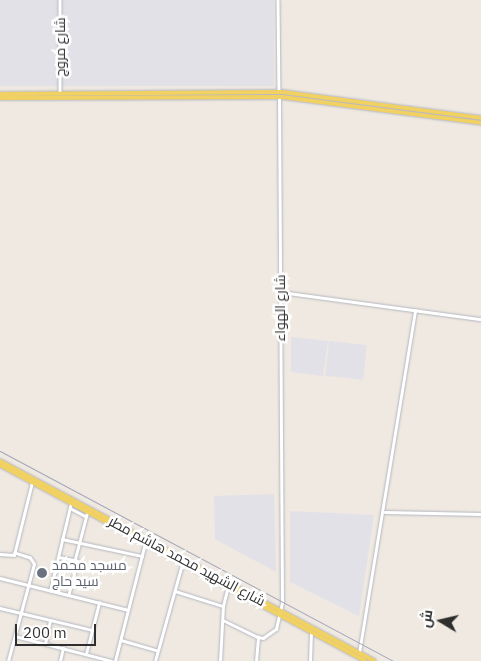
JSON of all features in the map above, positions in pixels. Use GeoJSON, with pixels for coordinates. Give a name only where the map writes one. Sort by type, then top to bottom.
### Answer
{"type":"FeatureCollection","features":[{"type":"Feature","properties":{"kind":"main road"},"geometry":{"type":"LineString","coordinates":[[0,94],[150,95]]}},
{"type":"Feature","properties":{"kind":"main road"},"geometry":{"type":"LineString","coordinates":[[279,94],[481,123]]}},
{"type":"Feature","properties":{"kind":"main road"},"geometry":{"type":"LineString","coordinates":[[0,98],[279,94],[481,118]]}},
{"type":"Feature","properties":{"kind":"main road","name":"شارع الشهيد محمد هاشم مطر"},"geometry":{"type":"LineString","coordinates":[[0,461],[87,512]]}},
{"type":"Feature","properties":{"kind":"main road","name":"شارع الشهيد محمد هاشم مطر"},"geometry":{"type":"LineString","coordinates":[[0,465],[374,661]]}},
{"type":"Feature","properties":{"kind":"main road","name":"شارع الشهيد محمد هاشم مطر"},"geometry":{"type":"LineString","coordinates":[[146,541],[183,563],[228,585]]}},
{"type":"Feature","properties":{"kind":"main road","name":"شارع الشهيد محمد هاشم مطر"},"geometry":{"type":"LineString","coordinates":[[280,613],[365,661]]}},
{"type":"Feature","properties":{"kind":"street","name":"شارع مروج"},"geometry":{"type":"LineString","coordinates":[[60,0],[60,93]]}},
{"type":"Feature","properties":{"kind":"street","name":"شارع الهواء"},"geometry":{"type":"LineString","coordinates":[[278,0],[280,613]]}},
{"type":"Feature","properties":{"kind":"street"},"geometry":{"type":"LineString","coordinates":[[280,292],[481,319]]}},
{"type":"Feature","properties":{"kind":"street"},"geometry":{"type":"LineString","coordinates":[[359,653],[384,512],[415,311]]}},
{"type":"Feature","properties":{"kind":"street"},"geometry":{"type":"LineString","coordinates":[[0,554],[11,557],[15,553],[32,482]]}},
{"type":"Feature","properties":{"kind":"street"},"geometry":{"type":"LineString","coordinates":[[50,591],[71,503]]}},
{"type":"Feature","properties":{"kind":"street"},"geometry":{"type":"LineString","coordinates":[[69,596],[78,564],[75,559],[87,512],[70,508]]}},
{"type":"Feature","properties":{"kind":"street"},"geometry":{"type":"LineString","coordinates":[[384,512],[481,514]]}},
{"type":"Feature","properties":{"kind":"street"},"geometry":{"type":"LineString","coordinates":[[62,539],[142,556]]}},
{"type":"Feature","properties":{"kind":"street"},"geometry":{"type":"LineString","coordinates":[[14,636],[114,661],[146,541]]}},
{"type":"Feature","properties":{"kind":"street"},"geometry":{"type":"LineString","coordinates":[[8,661],[33,560],[15,553]]}},
{"type":"Feature","properties":{"kind":"street"},"geometry":{"type":"LineString","coordinates":[[59,557],[75,559]]}},
{"type":"Feature","properties":{"kind":"street"},"geometry":{"type":"LineString","coordinates":[[155,661],[183,563]]}},
{"type":"Feature","properties":{"kind":"street"},"geometry":{"type":"LineString","coordinates":[[0,578],[128,610]]}},
{"type":"Feature","properties":{"kind":"street"},"geometry":{"type":"LineString","coordinates":[[220,661],[223,606],[228,585]]}},
{"type":"Feature","properties":{"kind":"street"},"geometry":{"type":"LineString","coordinates":[[175,591],[223,606]]}},
{"type":"Feature","properties":{"kind":"street"},"geometry":{"type":"LineString","coordinates":[[86,654],[99,603]]}},
{"type":"Feature","properties":{"kind":"street"},"geometry":{"type":"LineString","coordinates":[[0,608],[92,630]]}},
{"type":"Feature","properties":{"kind":"street"},"geometry":{"type":"LineString","coordinates":[[223,620],[263,638],[274,632],[280,613]]}},
{"type":"Feature","properties":{"kind":"street"},"geometry":{"type":"LineString","coordinates":[[45,644],[50,621]]}},
{"type":"Feature","properties":{"kind":"street"},"geometry":{"type":"LineString","coordinates":[[311,632],[310,660],[314,661]]}},
{"type":"Feature","properties":{"kind":"street"},"geometry":{"type":"LineString","coordinates":[[256,661],[258,637]]}},
{"type":"Feature","properties":{"kind":"street"},"geometry":{"type":"LineString","coordinates":[[121,640],[158,650]]}},
{"type":"Feature","properties":{"kind":"street"},"geometry":{"type":"LineString","coordinates":[[60,661],[63,648]]}},
{"type":"Feature","properties":{"kind":"shaded area"},"geometry":{"type":"Polygon","coordinates":[[[0,0],[274,0],[274,86],[0,86],[0,0]]]}},
{"type":"Feature","properties":{"kind":"shaded area"},"geometry":{"type":"Polygon","coordinates":[[[291,337],[328,341],[323,376],[291,372],[291,337]]]}},
{"type":"Feature","properties":{"kind":"shaded area"},"geometry":{"type":"Polygon","coordinates":[[[329,341],[367,345],[363,380],[325,376],[329,341]]]}},
{"type":"Feature","properties":{"kind":"shaded area"},"geometry":{"type":"Polygon","coordinates":[[[274,494],[276,572],[215,539],[214,496],[274,494]]]}},
{"type":"Feature","properties":{"kind":"shaded area"},"geometry":{"type":"Polygon","coordinates":[[[290,511],[374,515],[359,616],[290,582],[290,511]]]}},
{"type":"Feature","properties":{"kind":"railway"},"geometry":{"type":"LineString","coordinates":[[0,451],[393,661]]}},
{"type":"Feature","properties":{"kind":"place","name":"مسجد محمد سيد حاج"},"geometry":{"type":"Point","coordinates":[42,573]}}]}
